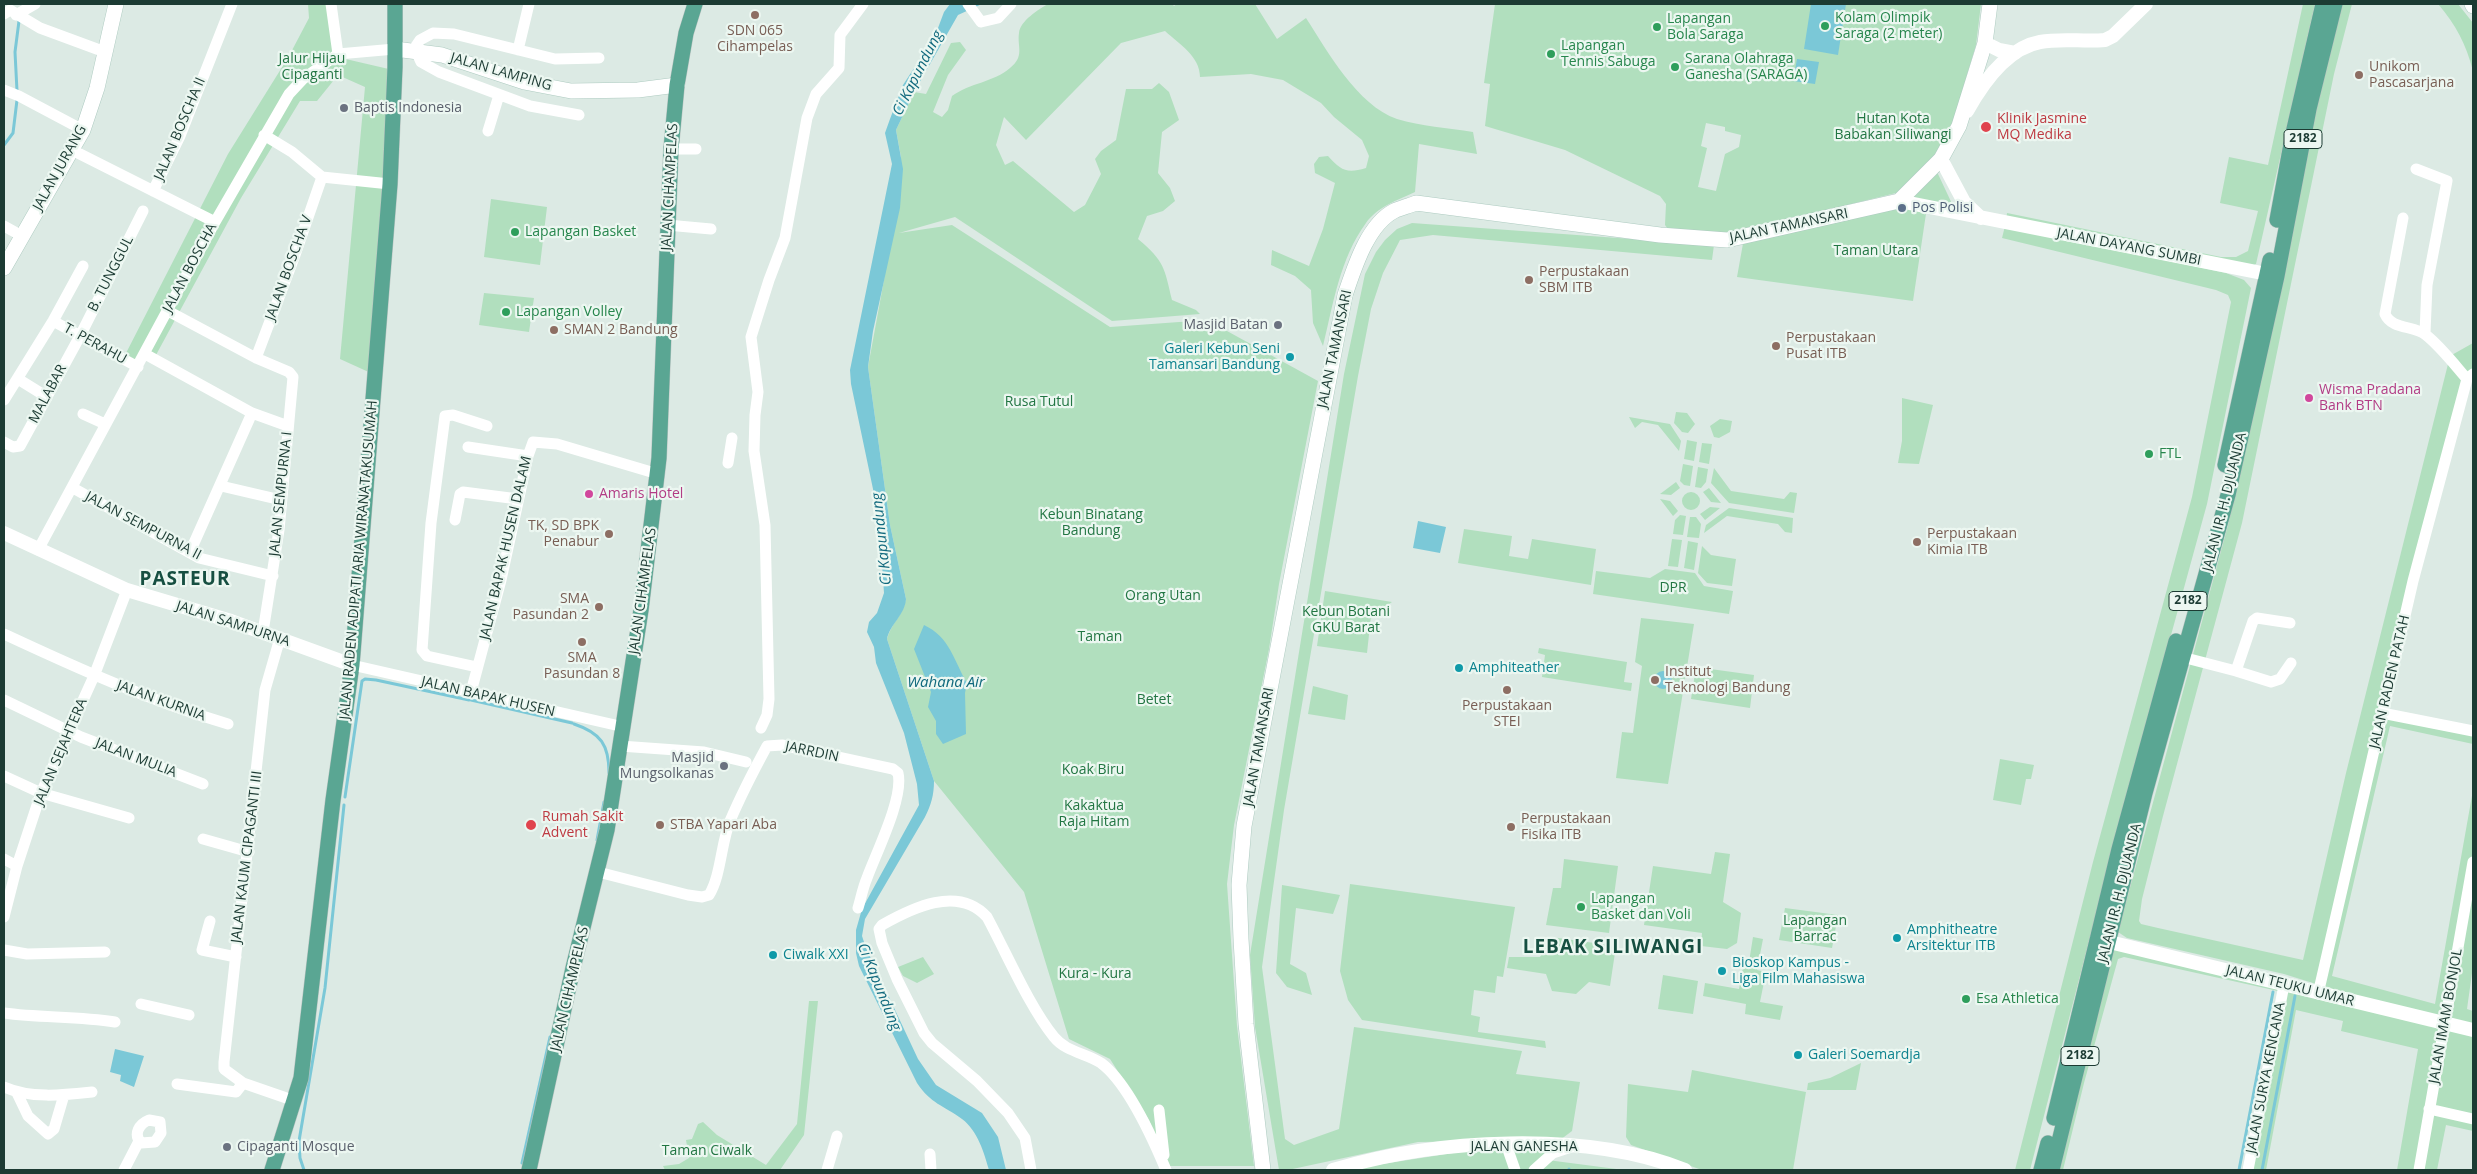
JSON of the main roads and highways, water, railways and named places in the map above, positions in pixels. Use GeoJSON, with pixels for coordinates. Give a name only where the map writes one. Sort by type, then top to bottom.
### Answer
{"type":"FeatureCollection","features":[{"type":"Feature","properties":{"kind":"main road","name":"JALAN JURANG"},"geometry":{"type":"LineString","coordinates":[[4,268],[83,130],[97,88],[116,4]]}},
{"type":"Feature","properties":{"kind":"main road","name":"JALAN RADEN ADIPATI ARIA WIRANATAKUSUMAH"},"geometry":{"type":"LineString","coordinates":[[272,1170],[301,1078],[333,800],[352,666],[390,184],[395,4]]}},
{"type":"Feature","properties":{"kind":"main road","name":"JALAN CIHAMPELAS"},"geometry":{"type":"LineString","coordinates":[[529,1170],[573,968],[598,872],[624,727],[658,474],[671,150],[677,85],[686,33],[695,4]]}},
{"type":"Feature","properties":{"kind":"main road","name":"JALAN TAMANSARI"},"geometry":{"type":"LineString","coordinates":[[1263,1170],[1246,1024],[1240,885],[1244,826],[1344,295],[1357,258],[1379,222],[1393,211],[1416,203],[1660,234],[1727,240],[1899,201],[1941,159],[1959,126],[1985,44],[1990,4]]}},
{"type":"Feature","properties":{"kind":"main road","name":"JALAN IR. H. DJUANDA"},"geometry":{"type":"LineString","coordinates":[[2042,1170],[2140,792],[2246,423],[2272,275],[2293,133],[2323,4]]}},
{"type":"Feature","properties":{"kind":"main road","name":"JALAN IR. H. DJUANDA"},"geometry":{"type":"LineString","coordinates":[[2211,542],[2244,379],[2272,275],[2309,109],[2335,4]]}},
{"type":"Feature","properties":{"kind":"main road","name":"JALAN LAMPING"},"geometry":{"type":"LineString","coordinates":[[395,49],[416,51],[466,62],[524,82],[572,91],[638,90],[677,85]]}},
{"type":"Feature","properties":{"kind":"main road","name":"JALAN IR. H. DJUANDA"},"geometry":{"type":"LineString","coordinates":[[2140,792],[2182,657],[2200,579]]}},
{"type":"Feature","properties":{"kind":"main road","name":"JALAN IR. H. DJUANDA"},"geometry":{"type":"LineString","coordinates":[[2052,1170],[2102,940]]}},
{"type":"Feature","properties":{"kind":"water","name":"Ci Kapundung"},"geometry":{"type":"Polygon","coordinates":[[[950,4],[982,4],[958,15],[914,92],[896,130],[903,169],[900,208],[873,331],[868,367],[890,525],[906,599],[903,610],[887,639],[934,781],[930,804],[925,817],[865,919],[862,936],[918,1059],[936,1085],[982,1113],[998,1137],[1006,1170],[989,1170],[980,1143],[968,1124],[927,1096],[917,1083],[859,966],[856,953],[856,930],[862,909],[919,805],[917,784],[904,733],[876,663],[874,647],[867,632],[869,622],[877,613],[884,593],[880,535],[873,489],[851,384],[850,370],[892,164],[885,133],[903,85],[935,36],[944,12],[950,4]]]}},
{"type":"Feature","properties":{"kind":"water","name":"Kolam Olimpik Saraga (2 meter)"},"geometry":{"type":"Polygon","coordinates":[[[1811,4],[1846,4],[1838,55],[1804,49],[1811,4]]]}},
{"type":"Feature","properties":{"kind":"water"},"geometry":{"type":"Polygon","coordinates":[[[1797,59],[1819,62],[1815,84],[1793,81],[1797,59]]]}},
{"type":"Feature","properties":{"kind":"water"},"geometry":{"type":"Polygon","coordinates":[[[1418,521],[1446,527],[1440,553],[1413,548],[1418,521]]]}},
{"type":"Feature","properties":{"kind":"water","name":"Wahana Air"},"geometry":{"type":"Polygon","coordinates":[[[924,625],[933,630],[946,643],[967,683],[965,693],[966,734],[943,744],[936,734],[936,721],[928,707],[931,692],[914,649],[924,625]]]}},
{"type":"Feature","properties":{"kind":"water"},"geometry":{"type":"Polygon","coordinates":[[[1663,671],[1669,674],[1672,680],[1669,686],[1663,689],[1657,686],[1654,680],[1657,674],[1663,671]]]}},
{"type":"Feature","properties":{"kind":"water"},"geometry":{"type":"Polygon","coordinates":[[[115,1049],[144,1056],[134,1087],[120,1081],[121,1075],[110,1072],[115,1049]]]}},
{"type":"Feature","properties":{"kind":"waterway"},"geometry":{"type":"LineString","coordinates":[[17,91],[15,52],[19,21]]}},
{"type":"Feature","properties":{"kind":"waterway"},"geometry":{"type":"LineString","coordinates":[[4,145],[13,133],[17,100]]}},
{"type":"Feature","properties":{"kind":"waterway"},"geometry":{"type":"LineString","coordinates":[[345,797],[362,681],[365,679],[376,680],[469,700]]}},
{"type":"Feature","properties":{"kind":"waterway"},"geometry":{"type":"LineString","coordinates":[[471,700],[572,723]]}},
{"type":"Feature","properties":{"kind":"waterway"},"geometry":{"type":"LineString","coordinates":[[574,724],[591,732],[602,741],[609,763],[609,773]]}},
{"type":"Feature","properties":{"kind":"waterway"},"geometry":{"type":"LineString","coordinates":[[597,840],[604,802]]}},
{"type":"Feature","properties":{"kind":"waterway"},"geometry":{"type":"LineString","coordinates":[[304,1170],[300,1158],[299,1141],[325,988],[344,805]]}},
{"type":"Feature","properties":{"kind":"waterway"},"geometry":{"type":"LineString","coordinates":[[2239,1170],[2273,992]]}},
{"type":"Feature","properties":{"kind":"waterway"},"geometry":{"type":"LineString","coordinates":[[2262,1170],[2295,996]]}},
{"type":"Feature","properties":{"kind":"waterway"},"geometry":{"type":"LineString","coordinates":[[522,1163],[550,1037]]}},
{"type":"Feature","properties":{"kind":"place","name":"SDN 065 Cihampelas"},"geometry":{"type":"Point","coordinates":[755,15]}},
{"type":"Feature","properties":{"kind":"place","name":"Kolam Olimpik Saraga (2 meter)"},"geometry":{"type":"Point","coordinates":[1825,26]}},
{"type":"Feature","properties":{"kind":"place","name":"Lapangan Bola Saraga"},"geometry":{"type":"Point","coordinates":[1657,27]}},
{"type":"Feature","properties":{"kind":"place","name":"Lapangan Tennis Sabuga"},"geometry":{"type":"Point","coordinates":[1551,54]}},
{"type":"Feature","properties":{"kind":"place","name":"Sarana Olahraga Ganesha (SARAGA)"},"geometry":{"type":"Point","coordinates":[1675,67]}},
{"type":"Feature","properties":{"kind":"place","name":"Unikom Pascasarjana"},"geometry":{"type":"Point","coordinates":[2359,75]}},
{"type":"Feature","properties":{"kind":"place","name":"Baptis Indonesia"},"geometry":{"type":"Point","coordinates":[344,108]}},
{"type":"Feature","properties":{"kind":"place","name":"Klinik Jasmine MQ Medika"},"geometry":{"type":"Point","coordinates":[1986,127]}},
{"type":"Feature","properties":{"kind":"place","name":"Pos Polisi"},"geometry":{"type":"Point","coordinates":[1902,208]}},
{"type":"Feature","properties":{"kind":"place","name":"Lapangan Basket"},"geometry":{"type":"Point","coordinates":[515,232]}},
{"type":"Feature","properties":{"kind":"place","name":"Perpustakaan SBM ITB"},"geometry":{"type":"Point","coordinates":[1529,280]}},
{"type":"Feature","properties":{"kind":"place","name":"Lapangan Volley"},"geometry":{"type":"Point","coordinates":[506,312]}},
{"type":"Feature","properties":{"kind":"place","name":"Masjid Batan"},"geometry":{"type":"Point","coordinates":[1278,325]}},
{"type":"Feature","properties":{"kind":"place","name":"SMAN 2 Bandung"},"geometry":{"type":"Point","coordinates":[554,330]}},
{"type":"Feature","properties":{"kind":"place","name":"Perpustakaan Pusat ITB"},"geometry":{"type":"Point","coordinates":[1776,346]}},
{"type":"Feature","properties":{"kind":"place","name":"Galeri Kebun Seni Tamansari Bandung"},"geometry":{"type":"Point","coordinates":[1290,357]}},
{"type":"Feature","properties":{"kind":"place","name":"Wisma Pradana Bank BTN"},"geometry":{"type":"Point","coordinates":[2309,398]}},
{"type":"Feature","properties":{"kind":"place","name":"FTL"},"geometry":{"type":"Point","coordinates":[2149,454]}},
{"type":"Feature","properties":{"kind":"place","name":"Amaris Hotel"},"geometry":{"type":"Point","coordinates":[589,494]}},
{"type":"Feature","properties":{"kind":"place","name":"TK, SD BPK Penabur"},"geometry":{"type":"Point","coordinates":[609,534]}},
{"type":"Feature","properties":{"kind":"place","name":"Perpustakaan Kimia ITB"},"geometry":{"type":"Point","coordinates":[1917,542]}},
{"type":"Feature","properties":{"kind":"place","name":"SMA Pasundan 2"},"geometry":{"type":"Point","coordinates":[599,607]}},
{"type":"Feature","properties":{"kind":"place","name":"SMA Pasundan 8"},"geometry":{"type":"Point","coordinates":[582,642]}},
{"type":"Feature","properties":{"kind":"place","name":"Amphiteather"},"geometry":{"type":"Point","coordinates":[1459,668]}},
{"type":"Feature","properties":{"kind":"place","name":"Institut Teknologi Bandung"},"geometry":{"type":"Point","coordinates":[1655,680]}},
{"type":"Feature","properties":{"kind":"place","name":"Perpustakaan STEI"},"geometry":{"type":"Point","coordinates":[1507,690]}},
{"type":"Feature","properties":{"kind":"place","name":"Masjid Mungsolkanas"},"geometry":{"type":"Point","coordinates":[724,766]}},
{"type":"Feature","properties":{"kind":"place","name":"Rumah Sakit Advent"},"geometry":{"type":"Point","coordinates":[531,825]}},
{"type":"Feature","properties":{"kind":"place","name":"STBA Yapari Aba"},"geometry":{"type":"Point","coordinates":[660,825]}},
{"type":"Feature","properties":{"kind":"place","name":"Perpustakaan Fisika ITB"},"geometry":{"type":"Point","coordinates":[1511,827]}},
{"type":"Feature","properties":{"kind":"place","name":"Lapangan Basket dan Voli"},"geometry":{"type":"Point","coordinates":[1581,907]}},
{"type":"Feature","properties":{"kind":"place","name":"Amphitheatre Arsitektur ITB"},"geometry":{"type":"Point","coordinates":[1897,938]}},
{"type":"Feature","properties":{"kind":"place","name":"Ciwalk XXI"},"geometry":{"type":"Point","coordinates":[773,955]}},
{"type":"Feature","properties":{"kind":"place","name":"Bioskop Kampus - Liga Film Mahasiswa"},"geometry":{"type":"Point","coordinates":[1722,971]}},
{"type":"Feature","properties":{"kind":"place","name":"Esa Athletica"},"geometry":{"type":"Point","coordinates":[1966,999]}},
{"type":"Feature","properties":{"kind":"place","name":"Galeri Soemardja"},"geometry":{"type":"Point","coordinates":[1798,1055]}},
{"type":"Feature","properties":{"kind":"place","name":"Cipaganti Mosque"},"geometry":{"type":"Point","coordinates":[227,1147]}},
{"type":"Feature","properties":{"kind":"district","name":"PASTEUR"},"geometry":{"type":"Point","coordinates":[185,580]}},
{"type":"Feature","properties":{"kind":"district","name":"LEBAK SILIWANGI"},"geometry":{"type":"Point","coordinates":[1613,948]}},
{"type":"Feature","properties":{"kind":"park label","name":"Jalur Hijau Cipaganti"},"geometry":{"type":"Point","coordinates":[312,68]}},
{"type":"Feature","properties":{"kind":"park label","name":"Hutan Kota Babakan Siliwangi"},"geometry":{"type":"Point","coordinates":[1893,128]}},
{"type":"Feature","properties":{"kind":"park label","name":"Taman Utara"},"geometry":{"type":"Point","coordinates":[1876,251]}},
{"type":"Feature","properties":{"kind":"park label","name":"Rusa Tutul"},"geometry":{"type":"Point","coordinates":[1039,402]}},
{"type":"Feature","properties":{"kind":"park label","name":"Kebun Binatang Bandung"},"geometry":{"type":"Point","coordinates":[1091,524]}},
{"type":"Feature","properties":{"kind":"park label","name":"DPR"},"geometry":{"type":"Point","coordinates":[1673,588]}},
{"type":"Feature","properties":{"kind":"park label","name":"Orang Utan"},"geometry":{"type":"Point","coordinates":[1163,596]}},
{"type":"Feature","properties":{"kind":"park label","name":"Kebun Botani GKU Barat"},"geometry":{"type":"Point","coordinates":[1346,620]}},
{"type":"Feature","properties":{"kind":"park label","name":"Taman"},"geometry":{"type":"Point","coordinates":[1100,637]}},
{"type":"Feature","properties":{"kind":"park label","name":"Betet"},"geometry":{"type":"Point","coordinates":[1154,700]}},
{"type":"Feature","properties":{"kind":"park label","name":"Koak Biru"},"geometry":{"type":"Point","coordinates":[1093,770]}},
{"type":"Feature","properties":{"kind":"park label","name":"Kakaktua Raja Hitam"},"geometry":{"type":"Point","coordinates":[1094,814]}},
{"type":"Feature","properties":{"kind":"park label","name":"Lapangan Barrac"},"geometry":{"type":"Point","coordinates":[1815,930]}},
{"type":"Feature","properties":{"kind":"park label","name":"Kura - Kura"},"geometry":{"type":"Point","coordinates":[1095,974]}},
{"type":"Feature","properties":{"kind":"park label","name":"Taman Ciwalk"},"geometry":{"type":"Point","coordinates":[707,1151]}}]}
